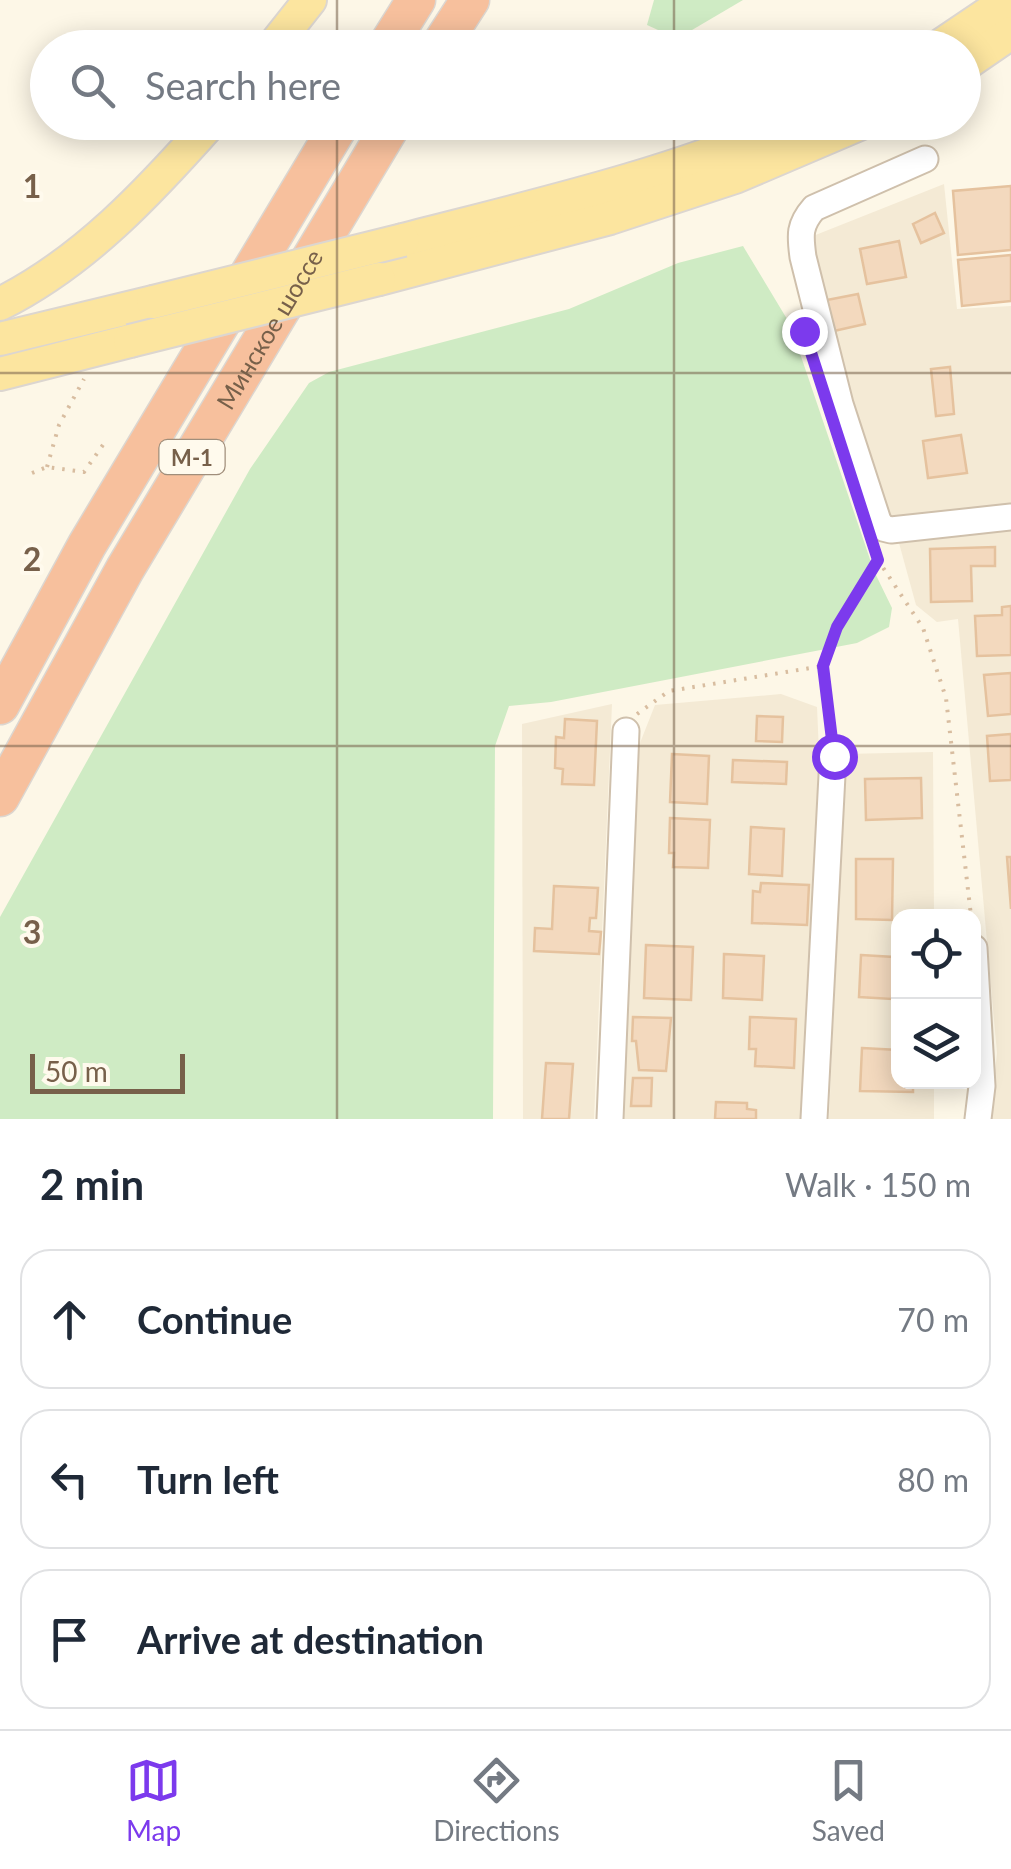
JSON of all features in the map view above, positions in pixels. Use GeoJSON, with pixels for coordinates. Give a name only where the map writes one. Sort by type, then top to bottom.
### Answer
{"type":"FeatureCollection","features":[{"type":"Feature","properties":{"kind":"highway"},"geometry":{"type":"LineString","coordinates":[[397,30],[416,0]]}},
{"type":"Feature","properties":{"kind":"highway"},"geometry":{"type":"LineString","coordinates":[[451,30],[470,0]]}},
{"type":"Feature","properties":{"kind":"highway","name":"Минское шоссе"},"geometry":{"type":"LineString","coordinates":[[0,704],[87,545],[330,140]]}},
{"type":"Feature","properties":{"kind":"highway","name":"Минское шоссе"},"geometry":{"type":"LineString","coordinates":[[0,797],[126,569],[383,140]]}},
{"type":"Feature","properties":{"kind":"main road"},"geometry":{"type":"LineString","coordinates":[[286,30],[310,0]]}},
{"type":"Feature","properties":{"kind":"main road"},"geometry":{"type":"LineString","coordinates":[[964,30],[1008,0]]}},
{"type":"Feature","properties":{"kind":"main road"},"geometry":{"type":"LineString","coordinates":[[981,53],[1011,33]]}},
{"type":"Feature","properties":{"kind":"main road"},"geometry":{"type":"LineString","coordinates":[[0,304],[22,293],[90,244],[157,182],[195,140]]}},
{"type":"Feature","properties":{"kind":"main road"},"geometry":{"type":"LineString","coordinates":[[0,338],[603,188],[750,140]]}},
{"type":"Feature","properties":{"kind":"main road"},"geometry":{"type":"LineString","coordinates":[[0,374],[610,218],[736,177],[822,140]]}},
{"type":"Feature","properties":{"kind":"street"},"geometry":{"type":"LineString","coordinates":[[925,158],[814,208],[803,221],[799,234],[803,257],[840,404],[882,528],[1011,517]]}},
{"type":"Feature","properties":{"kind":"street"},"geometry":{"type":"LineString","coordinates":[[610,1119],[626,731]]}},
{"type":"Feature","properties":{"kind":"street"},"geometry":{"type":"LineString","coordinates":[[814,1119],[834,756]]}},
{"type":"Feature","properties":{"kind":"street"},"geometry":{"type":"LineString","coordinates":[[977,999],[982,1086],[978,1119]]}},
{"type":"Feature","properties":{"kind":"path"},"geometry":{"type":"LineString","coordinates":[[47,467],[59,425],[86,374]]}},
{"type":"Feature","properties":{"kind":"path"},"geometry":{"type":"LineString","coordinates":[[32,473],[47,467],[84,472],[104,442]]}},
{"type":"Feature","properties":{"kind":"path"},"geometry":{"type":"LineString","coordinates":[[873,542],[878,560],[924,628],[946,698],[969,909]]}},
{"type":"Feature","properties":{"kind":"path"},"geometry":{"type":"LineString","coordinates":[[834,756],[823,666],[837,627],[878,560]]}},
{"type":"Feature","properties":{"kind":"path"},"geometry":{"type":"LineString","coordinates":[[626,731],[639,711],[669,691],[823,666]]}},
{"type":"Feature","properties":{"kind":"shaded area"},"geometry":{"type":"Polygon","coordinates":[[[944,184],[957,309],[1011,306],[1011,509],[891,521],[839,375],[808,238],[944,184]]]}},
{"type":"Feature","properties":{"kind":"shaded area"},"geometry":{"type":"Polygon","coordinates":[[[1011,529],[1011,1119],[990,1119],[997,1053],[958,619],[937,622],[916,605],[899,543],[1011,529]]]}},
{"type":"Feature","properties":{"kind":"shaded area"},"geometry":{"type":"Polygon","coordinates":[[[781,694],[817,707],[819,752],[802,1119],[622,1119],[638,748],[655,705],[781,694]]]}},
{"type":"Feature","properties":{"kind":"shaded area"},"geometry":{"type":"Polygon","coordinates":[[[612,704],[594,1119],[523,1119],[522,724],[612,704]]]}},
{"type":"Feature","properties":{"kind":"shaded area"},"geometry":{"type":"Polygon","coordinates":[[[933,752],[934,909],[891,909],[891,1089],[934,1089],[934,1119],[829,1119],[845,754],[933,752]]]}},
{"type":"Feature","properties":{"kind":"green space"},"geometry":{"type":"Polygon","coordinates":[[[654,0],[743,0],[692,30],[658,30],[647,25],[654,0]]]}},
{"type":"Feature","properties":{"kind":"green space"},"geometry":{"type":"Polygon","coordinates":[[[743,246],[790,324],[874,571],[892,608],[889,627],[857,643],[551,702],[509,706],[495,746],[493,1119],[0,1119],[0,917],[250,469],[309,383],[329,372],[569,309],[678,263],[743,246]]]}},
{"type":"Feature","properties":{"kind":"building"},"geometry":{"type":"Polygon","coordinates":[[[1011,186],[1011,250],[958,255],[953,191],[1011,186]]]}},
{"type":"Feature","properties":{"kind":"building"},"geometry":{"type":"Polygon","coordinates":[[[935,213],[944,233],[921,243],[913,224],[935,213]]]}},
{"type":"Feature","properties":{"kind":"building"},"geometry":{"type":"Polygon","coordinates":[[[899,241],[906,277],[867,284],[860,249],[899,241]]]}},
{"type":"Feature","properties":{"kind":"building"},"geometry":{"type":"Polygon","coordinates":[[[1011,255],[1011,301],[962,306],[958,260],[1011,255]]]}},
{"type":"Feature","properties":{"kind":"building"},"geometry":{"type":"Polygon","coordinates":[[[858,294],[865,324],[834,331],[827,300],[858,294]]]}},
{"type":"Feature","properties":{"kind":"building"},"geometry":{"type":"Polygon","coordinates":[[[950,367],[954,414],[936,416],[931,369],[950,367]]]}},
{"type":"Feature","properties":{"kind":"building"},"geometry":{"type":"Polygon","coordinates":[[[961,435],[967,473],[928,478],[923,441],[961,435]]]}},
{"type":"Feature","properties":{"kind":"building"},"geometry":{"type":"Polygon","coordinates":[[[995,547],[995,566],[971,566],[972,601],[931,602],[930,549],[995,547]]]}},
{"type":"Feature","properties":{"kind":"building"},"geometry":{"type":"Polygon","coordinates":[[[1011,606],[1011,655],[977,656],[975,616],[1002,615],[1002,607],[1011,606]]]}},
{"type":"Feature","properties":{"kind":"building"},"geometry":{"type":"Polygon","coordinates":[[[1011,673],[1011,714],[988,716],[984,675],[1011,673]]]}},
{"type":"Feature","properties":{"kind":"building"},"geometry":{"type":"Polygon","coordinates":[[[757,716],[783,717],[782,742],[756,741],[757,716]]]}},
{"type":"Feature","properties":{"kind":"building"},"geometry":{"type":"Polygon","coordinates":[[[565,719],[597,721],[594,785],[562,784],[563,769],[555,768],[556,737],[564,738],[565,719]]]}},
{"type":"Feature","properties":{"kind":"building"},"geometry":{"type":"Polygon","coordinates":[[[1011,734],[1011,780],[990,781],[987,736],[1011,734]]]}},
{"type":"Feature","properties":{"kind":"building"},"geometry":{"type":"Polygon","coordinates":[[[672,754],[709,756],[707,804],[670,802],[672,754]]]}},
{"type":"Feature","properties":{"kind":"building"},"geometry":{"type":"Polygon","coordinates":[[[733,760],[787,762],[786,784],[732,782],[733,760]]]}},
{"type":"Feature","properties":{"kind":"building"},"geometry":{"type":"Polygon","coordinates":[[[921,778],[922,818],[866,820],[865,779],[921,778]]]}},
{"type":"Feature","properties":{"kind":"building"},"geometry":{"type":"Polygon","coordinates":[[[670,818],[710,820],[708,868],[673,867],[674,853],[669,853],[670,818]]]}},
{"type":"Feature","properties":{"kind":"building"},"geometry":{"type":"Polygon","coordinates":[[[751,827],[784,829],[782,876],[749,874],[751,827]]]}},
{"type":"Feature","properties":{"kind":"building"},"geometry":{"type":"Polygon","coordinates":[[[1007,857],[1011,857],[1011,909],[1007,857]]]}},
{"type":"Feature","properties":{"kind":"building"},"geometry":{"type":"Polygon","coordinates":[[[856,859],[893,859],[891,920],[856,919],[856,859]]]}},
{"type":"Feature","properties":{"kind":"building"},"geometry":{"type":"Polygon","coordinates":[[[761,883],[809,885],[807,925],[752,923],[753,891],[760,892],[761,883]]]}},
{"type":"Feature","properties":{"kind":"building"},"geometry":{"type":"Polygon","coordinates":[[[554,886],[598,888],[596,918],[590,918],[589,931],[601,932],[599,954],[534,951],[535,928],[552,929],[554,886]]]}},
{"type":"Feature","properties":{"kind":"building"},"geometry":{"type":"Polygon","coordinates":[[[646,945],[693,947],[691,1000],[644,998],[646,945]]]}},
{"type":"Feature","properties":{"kind":"building"},"geometry":{"type":"Polygon","coordinates":[[[724,954],[764,956],[762,1000],[723,998],[724,954]]]}},
{"type":"Feature","properties":{"kind":"building"},"geometry":{"type":"Polygon","coordinates":[[[861,955],[891,957],[891,999],[859,997],[861,955]]]}},
{"type":"Feature","properties":{"kind":"building"},"geometry":{"type":"Polygon","coordinates":[[[633,1017],[671,1018],[666,1071],[639,1070],[636,1041],[632,1041],[633,1017]]]}},
{"type":"Feature","properties":{"kind":"building"},"geometry":{"type":"Polygon","coordinates":[[[750,1017],[796,1019],[794,1068],[755,1066],[756,1049],[749,1049],[750,1017]]]}},
{"type":"Feature","properties":{"kind":"building"},"geometry":{"type":"Polygon","coordinates":[[[862,1048],[891,1050],[891,1089],[913,1089],[913,1092],[860,1091],[862,1048]]]}},
{"type":"Feature","properties":{"kind":"building"},"geometry":{"type":"Polygon","coordinates":[[[546,1063],[573,1064],[569,1119],[542,1119],[546,1063]]]}},
{"type":"Feature","properties":{"kind":"building"},"geometry":{"type":"Polygon","coordinates":[[[633,1078],[652,1078],[651,1106],[631,1106],[633,1078]]]}},
{"type":"Feature","properties":{"kind":"building"},"geometry":{"type":"Polygon","coordinates":[[[716,1102],[747,1103],[747,1109],[756,1110],[756,1119],[715,1119],[716,1102]]]}},
{"type":"Feature","properties":{"kind":"route"},"geometry":{"type":"LineString","coordinates":[[804,331],[878,560],[837,627],[823,666],[834,756]]}}]}
